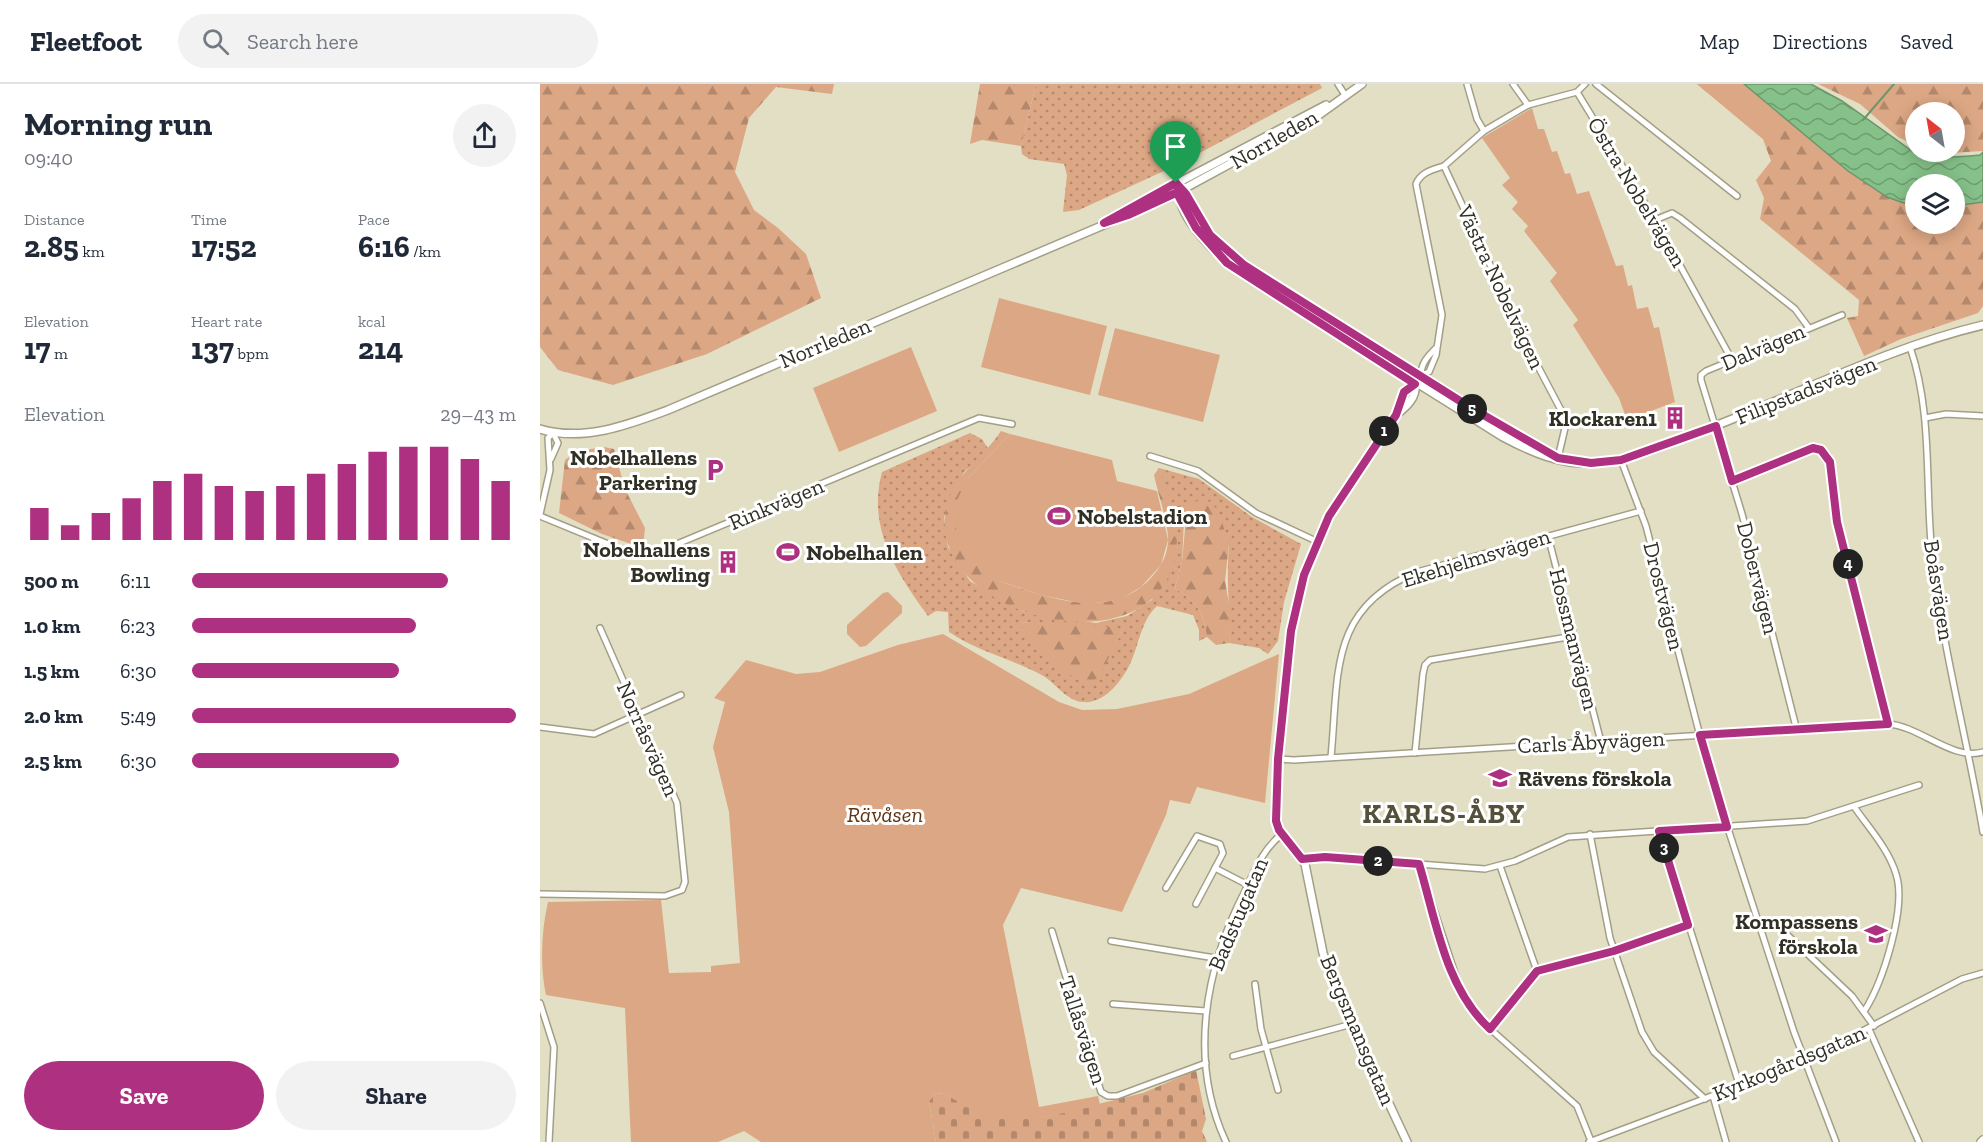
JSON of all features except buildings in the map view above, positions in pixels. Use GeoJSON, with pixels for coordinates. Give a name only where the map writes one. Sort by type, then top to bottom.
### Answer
{"type":"FeatureCollection","features":[{"type":"Feature","properties":{"kind":"street"},"geometry":{"type":"LineString","coordinates":[[1338,84],[1345,95]]}},
{"type":"Feature","properties":{"kind":"street","name":"Norrleden"},"geometry":{"type":"LineString","coordinates":[[540,429],[553,433],[607,430],[658,414],[1180,191],[1316,117],[1362,84]]}},
{"type":"Feature","properties":{"kind":"street"},"geometry":{"type":"LineString","coordinates":[[1467,84],[1484,131]]}},
{"type":"Feature","properties":{"kind":"street"},"geometry":{"type":"LineString","coordinates":[[1421,375],[1429,372],[1437,347],[1442,315],[1416,184],[1419,177],[1444,166],[1484,131],[1528,105],[1513,84]]}},
{"type":"Feature","properties":{"kind":"street"},"geometry":{"type":"LineString","coordinates":[[1577,92],[1586,84]]}},
{"type":"Feature","properties":{"kind":"street"},"geometry":{"type":"LineString","coordinates":[[1596,84],[1737,196]]}},
{"type":"Feature","properties":{"kind":"street","name":"Östra Nobelvägen"},"geometry":{"type":"LineString","coordinates":[[1528,105],[1577,92],[1655,220],[1732,360]]}},
{"type":"Feature","properties":{"kind":"street","name":"Norrleden"},"geometry":{"type":"LineString","coordinates":[[1104,223],[1345,95]]}},
{"type":"Feature","properties":{"kind":"street","name":"Västra Nobelvägen"},"geometry":{"type":"LineString","coordinates":[[1444,166],[1533,357],[1562,412],[1565,428],[1558,458]]}},
{"type":"Feature","properties":{"kind":"street"},"geometry":{"type":"LineString","coordinates":[[1176,183],[1180,191]]}},
{"type":"Feature","properties":{"kind":"street","name":"Filipstadsvägen"},"geometry":{"type":"LineString","coordinates":[[1558,458],[1231,256],[1210,235],[1186,194],[1180,191],[1179,197],[1196,228],[1227,263],[1415,384],[1533,453],[1558,458],[1591,463],[1621,460],[1716,426],[1910,347],[1983,325]]}},
{"type":"Feature","properties":{"kind":"street"},"geometry":{"type":"LineString","coordinates":[[1655,220],[1672,213],[1680,218],[1795,309],[1809,328]]}},
{"type":"Feature","properties":{"kind":"street","name":"Dalvägen"},"geometry":{"type":"LineString","coordinates":[[1716,426],[1701,375],[1842,315]]}},
{"type":"Feature","properties":{"kind":"street","name":"Boåsvägen"},"geometry":{"type":"LineString","coordinates":[[1910,347],[1920,380],[1925,418],[1927,489],[1935,578],[1983,832]]}},
{"type":"Feature","properties":{"kind":"street","name":"Bergsmansgatan"},"geometry":{"type":"LineString","coordinates":[[1407,1142],[1327,968],[1302,859],[1282,834],[1276,821],[1278,759],[1294,612],[1316,541],[1353,478],[1396,415],[1404,392],[1415,384],[1421,375]]}},
{"type":"Feature","properties":{"kind":"street"},"geometry":{"type":"LineString","coordinates":[[1925,418],[1946,414],[1983,416]]}},
{"type":"Feature","properties":{"kind":"street","name":"Rinkvägen"},"geometry":{"type":"LineString","coordinates":[[540,515],[630,553],[653,554],[979,418],[1012,424]]}},
{"type":"Feature","properties":{"kind":"street","name":"Dobervägen"},"geometry":{"type":"LineString","coordinates":[[1716,426],[1797,731]]}},
{"type":"Feature","properties":{"kind":"street"},"geometry":{"type":"LineString","coordinates":[[540,515],[551,459],[558,443],[553,433],[548,438],[551,459]]}},
{"type":"Feature","properties":{"kind":"street"},"geometry":{"type":"LineString","coordinates":[[1732,481],[1813,448],[1821,450],[1828,456],[1837,522],[1888,724]]}},
{"type":"Feature","properties":{"kind":"street"},"geometry":{"type":"LineString","coordinates":[[1150,456],[1198,471],[1256,513],[1316,541]]}},
{"type":"Feature","properties":{"kind":"street","name":"Drostvägen"},"geometry":{"type":"LineString","coordinates":[[1621,460],[1641,511],[1700,735],[1727,827],[1805,1061],[1836,1142]]}},
{"type":"Feature","properties":{"kind":"street","name":"Ekehjelmsvägen"},"geometry":{"type":"LineString","coordinates":[[1331,757],[1344,644],[1355,618],[1375,595],[1389,585],[1417,572],[1641,511]]}},
{"type":"Feature","properties":{"kind":"street","name":"Hossmanvägen"},"geometry":{"type":"LineString","coordinates":[[1548,536],[1601,742]]}},
{"type":"Feature","properties":{"kind":"street","name":"Norråsvägen"},"geometry":{"type":"LineString","coordinates":[[540,894],[665,896],[682,890],[684,882],[677,803],[654,746],[637,715],[600,628]]}},
{"type":"Feature","properties":{"kind":"street"},"geometry":{"type":"LineString","coordinates":[[1415,753],[1423,674],[1425,665],[1430,660],[1574,636]]}},
{"type":"Feature","properties":{"kind":"street"},"geometry":{"type":"LineString","coordinates":[[540,727],[594,734],[681,695]]}},
{"type":"Feature","properties":{"kind":"street","name":"Carls Åbyvägen"},"geometry":{"type":"LineString","coordinates":[[1278,759],[1415,753],[1888,724],[1902,725],[1970,755]]}},
{"type":"Feature","properties":{"kind":"street"},"geometry":{"type":"LineString","coordinates":[[1970,755],[1983,752]]}},
{"type":"Feature","properties":{"kind":"street"},"geometry":{"type":"LineString","coordinates":[[1302,859],[1325,857],[1473,869],[1500,866],[1568,837],[1807,822],[1919,785]]}},
{"type":"Feature","properties":{"kind":"street"},"geometry":{"type":"LineString","coordinates":[[1855,808],[1896,872],[1900,893],[1879,985],[1865,1010]]}},
{"type":"Feature","properties":{"kind":"street"},"geometry":{"type":"LineString","coordinates":[[1659,831],[1740,1087]]}},
{"type":"Feature","properties":{"kind":"street","name":"Badstugatan"},"geometry":{"type":"LineString","coordinates":[[1226,1142],[1212,1106],[1206,1063],[1206,1011],[1215,958],[1266,850],[1282,834]]}},
{"type":"Feature","properties":{"kind":"street"},"geometry":{"type":"LineString","coordinates":[[1590,834],[1614,951],[1647,1042],[1664,1062],[1705,1100]]}},
{"type":"Feature","properties":{"kind":"street"},"geometry":{"type":"LineString","coordinates":[[1166,888],[1197,836],[1202,835],[1223,847],[1196,904]]}},
{"type":"Feature","properties":{"kind":"street"},"geometry":{"type":"LineString","coordinates":[[1419,864],[1457,986],[1471,1010],[1578,1106],[1590,1142]]}},
{"type":"Feature","properties":{"kind":"street"},"geometry":{"type":"LineString","coordinates":[[1500,866],[1537,971]]}},
{"type":"Feature","properties":{"kind":"street"},"geometry":{"type":"LineString","coordinates":[[1215,868],[1248,885]]}},
{"type":"Feature","properties":{"kind":"street"},"geometry":{"type":"LineString","coordinates":[[1490,1029],[1537,971],[1614,951],[1688,925]]}},
{"type":"Feature","properties":{"kind":"street"},"geometry":{"type":"LineString","coordinates":[[1760,928],[1775,926],[1781,928],[1865,1010],[1919,1142]]}},
{"type":"Feature","properties":{"kind":"street","name":"Tallåsvägen"},"geometry":{"type":"LineString","coordinates":[[1052,931],[1101,1092],[1108,1096],[1117,1096],[1206,1063]]}},
{"type":"Feature","properties":{"kind":"street"},"geometry":{"type":"LineString","coordinates":[[1111,941],[1215,958]]}},
{"type":"Feature","properties":{"kind":"street","name":"Kyrkogårdsgatan"},"geometry":{"type":"LineString","coordinates":[[1590,1142],[1805,1061],[1962,979],[1983,973]]}},
{"type":"Feature","properties":{"kind":"street"},"geometry":{"type":"LineString","coordinates":[[1255,984],[1266,1048],[1278,1090]]}},
{"type":"Feature","properties":{"kind":"street"},"geometry":{"type":"LineString","coordinates":[[540,1003],[554,1047],[549,1142]]}},
{"type":"Feature","properties":{"kind":"street"},"geometry":{"type":"LineString","coordinates":[[1113,1004],[1206,1011]]}},
{"type":"Feature","properties":{"kind":"street"},"geometry":{"type":"LineString","coordinates":[[1233,1056],[1352,1024]]}},
{"type":"Feature","properties":{"kind":"street"},"geometry":{"type":"LineString","coordinates":[[1713,1096],[1726,1142]]}},
{"type":"Feature","properties":{"kind":"green space"},"geometry":{"type":"Polygon","coordinates":[[[540,84],[834,84],[832,94],[776,87],[749,118],[735,172],[754,210],[806,254],[821,298],[707,354],[613,385],[558,370],[540,347],[540,84]]]}},
{"type":"Feature","properties":{"kind":"green space"},"geometry":{"type":"Polygon","coordinates":[[[980,84],[1036,84],[1021,146],[982,140],[970,144],[980,84]]]}},
{"type":"Feature","properties":{"kind":"green space"},"geometry":{"type":"Polygon","coordinates":[[[1036,84],[1320,84],[1322,88],[1177,165],[1079,210],[1063,212],[1067,175],[1064,164],[1029,159],[1022,154],[1021,146],[1036,84]]]}},
{"type":"Feature","properties":{"kind":"green space"},"geometry":{"type":"Polygon","coordinates":[[[1697,84],[1744,84],[1848,171],[1905,204],[1905,234],[1965,234],[1965,205],[1983,202],[1983,306],[1978,313],[1901,339],[1864,356],[1847,318],[1858,316],[1859,300],[1760,219],[1764,198],[1756,180],[1771,161],[1763,139],[1697,84]]]}},
{"type":"Feature","properties":{"kind":"green space"},"geometry":{"type":"Polygon","coordinates":[[[1697,84],[1744,84],[1781,117],[1763,139],[1697,84]]]}},
{"type":"Feature","properties":{"kind":"green space"},"geometry":{"type":"Polygon","coordinates":[[[1818,84],[1983,84],[1983,151],[1965,152],[1965,102],[1905,102],[1905,140],[1898,137],[1860,104],[1818,84]]]}},
{"type":"Feature","properties":{"kind":"green space"},"geometry":{"type":"Polygon","coordinates":[[[1532,108],[1538,129],[1544,129],[1552,152],[1557,151],[1565,174],[1570,173],[1577,194],[1589,191],[1616,266],[1623,265],[1628,286],[1632,285],[1637,309],[1648,307],[1654,328],[1659,327],[1675,402],[1627,420],[1619,398],[1573,325],[1578,320],[1550,281],[1557,273],[1524,231],[1528,226],[1512,209],[1518,202],[1502,185],[1510,178],[1482,138],[1532,108]]]}},
{"type":"Feature","properties":{"kind":"green space"},"geometry":{"type":"Polygon","coordinates":[[[999,298],[1107,326],[1090,395],[981,367],[999,298]]]}},
{"type":"Feature","properties":{"kind":"green space"},"geometry":{"type":"Polygon","coordinates":[[[1115,328],[1220,355],[1203,422],[1098,395],[1115,328]]]}},
{"type":"Feature","properties":{"kind":"green space"},"geometry":{"type":"Polygon","coordinates":[[[911,347],[937,411],[839,452],[813,388],[911,347]]]}},
{"type":"Feature","properties":{"kind":"green space"},"geometry":{"type":"Polygon","coordinates":[[[1001,431],[1010,434],[968,478],[1000,581],[1038,594],[1078,602],[1097,603],[1134,592],[1150,579],[1165,557],[1167,527],[1154,475],[1159,468],[1172,509],[1177,541],[1176,552],[1161,590],[1131,612],[1093,621],[1050,619],[1009,605],[974,583],[951,553],[945,516],[947,503],[959,480],[1001,431]]]}},
{"type":"Feature","properties":{"kind":"green space"},"geometry":{"type":"Polygon","coordinates":[[[970,433],[982,439],[989,450],[964,472],[944,517],[948,547],[970,581],[1024,612],[1096,623],[1127,616],[1152,600],[1176,527],[1159,468],[1199,479],[1252,517],[1301,544],[1284,602],[1278,641],[1268,654],[1259,648],[1229,643],[1229,544],[1184,520],[1182,562],[1175,588],[1198,608],[1204,620],[1207,637],[1199,641],[1199,630],[1193,615],[1157,606],[1143,627],[1128,668],[1110,692],[1090,702],[1072,699],[1045,677],[972,645],[949,632],[948,612],[936,611],[928,616],[905,583],[887,548],[878,512],[878,492],[882,472],[970,433]],[[1018,622],[1111,652],[1123,630],[1018,622]]]}},
{"type":"Feature","properties":{"kind":"green space","name":"Nobelstadion"},"geometry":{"type":"Polygon","coordinates":[[[1010,434],[1112,460],[1117,481],[1157,491],[1168,540],[1161,565],[1141,587],[1119,600],[1085,604],[1041,595],[1000,581],[972,555],[956,531],[957,500],[968,478],[1010,434]]]}},
{"type":"Feature","properties":{"kind":"green space"},"geometry":{"type":"Polygon","coordinates":[[[604,447],[614,449],[625,489],[645,528],[643,548],[602,534],[559,513],[565,460],[577,451],[604,447]]]}},
{"type":"Feature","properties":{"kind":"green space"},"geometry":{"type":"Polygon","coordinates":[[[1204,497],[1218,510],[1229,544],[1225,581],[1230,610],[1229,643],[1216,645],[1207,637],[1204,620],[1198,608],[1175,588],[1182,562],[1187,507],[1204,497]]]}},
{"type":"Feature","properties":{"kind":"green space"},"geometry":{"type":"Polygon","coordinates":[[[888,592],[902,606],[902,613],[866,646],[860,647],[847,634],[847,625],[883,593],[888,592]]]}},
{"type":"Feature","properties":{"kind":"green space"},"geometry":{"type":"Polygon","coordinates":[[[1018,622],[1110,627],[1123,630],[1098,678],[1086,684],[1057,665],[1018,622]]]}},
{"type":"Feature","properties":{"kind":"green space","name":"Rävåsen"},"geometry":{"type":"Polygon","coordinates":[[[943,634],[1059,702],[1082,710],[1117,709],[1189,694],[1279,654],[1265,803],[1197,787],[1190,804],[1170,800],[1166,815],[1122,912],[1021,888],[1003,925],[1039,1107],[1098,1096],[1100,1105],[1041,1118],[986,1118],[945,1094],[936,1093],[929,1101],[936,1142],[761,1142],[744,1131],[718,1142],[631,1142],[625,1008],[546,995],[542,949],[548,902],[661,900],[669,973],[711,972],[711,966],[740,963],[729,812],[713,747],[725,702],[714,698],[746,660],[796,674],[820,672],[898,645],[943,634]]]}},
{"type":"Feature","properties":{"kind":"green space"},"geometry":{"type":"Polygon","coordinates":[[[1196,1070],[1206,1119],[1202,1131],[1207,1142],[936,1142],[929,1101],[936,1093],[945,1094],[958,1101],[1041,1118],[1143,1093],[1196,1070]]]}},
{"type":"Feature","properties":{"kind":"water"},"geometry":{"type":"Polygon","coordinates":[[[1744,84],[1811,84],[1842,101],[1905,146],[1905,162],[1965,162],[1965,156],[1980,155],[1983,152],[1983,202],[1965,205],[1965,174],[1905,174],[1905,203],[1887,197],[1848,171],[1744,84]]]}},
{"type":"Feature","properties":{"kind":"waterway"},"geometry":{"type":"LineString","coordinates":[[1863,120],[1894,84]]}},
{"type":"Feature","properties":{"kind":"place","name":"Klockaren1"},"geometry":{"type":"Point","coordinates":[1675,418]}},
{"type":"Feature","properties":{"kind":"place","name":"Nobelhallens Parkering"},"geometry":{"type":"Point","coordinates":[715,470]}},
{"type":"Feature","properties":{"kind":"place","name":"Nobelstadion"},"geometry":{"type":"Point","coordinates":[1059,516]}},
{"type":"Feature","properties":{"kind":"place","name":"Nobelhallen"},"geometry":{"type":"Point","coordinates":[788,552]}},
{"type":"Feature","properties":{"kind":"place","name":"Nobelhallens Bowling"},"geometry":{"type":"Point","coordinates":[728,562]}},
{"type":"Feature","properties":{"kind":"place","name":"Rävens förskola"},"geometry":{"type":"Point","coordinates":[1500,778]}},
{"type":"Feature","properties":{"kind":"place","name":"Kompassens förskola"},"geometry":{"type":"Point","coordinates":[1876,934]}},
{"type":"Feature","properties":{"kind":"district","name":"KARLS-ÅBY"},"geometry":{"type":"Point","coordinates":[1444,813]}},
{"type":"Feature","properties":{"kind":"route"},"geometry":{"type":"LineString","coordinates":[[1176,183],[1127,207],[1104,223],[1128,215],[1180,191],[1179,197],[1185,209],[1216,254],[1254,282],[1415,384],[1404,392],[1396,415],[1329,516],[1309,559],[1298,594],[1291,631],[1278,759],[1276,821],[1279,830],[1302,859],[1325,857],[1419,864],[1457,986],[1471,1010],[1490,1029],[1537,971],[1614,951],[1688,925],[1659,831],[1727,827],[1700,735],[1888,724],[1837,522],[1828,456],[1821,450],[1813,448],[1732,481],[1716,426],[1621,460],[1580,463],[1558,458],[1468,406],[1231,256],[1210,235],[1186,194],[1180,191],[1176,183]]}}]}
